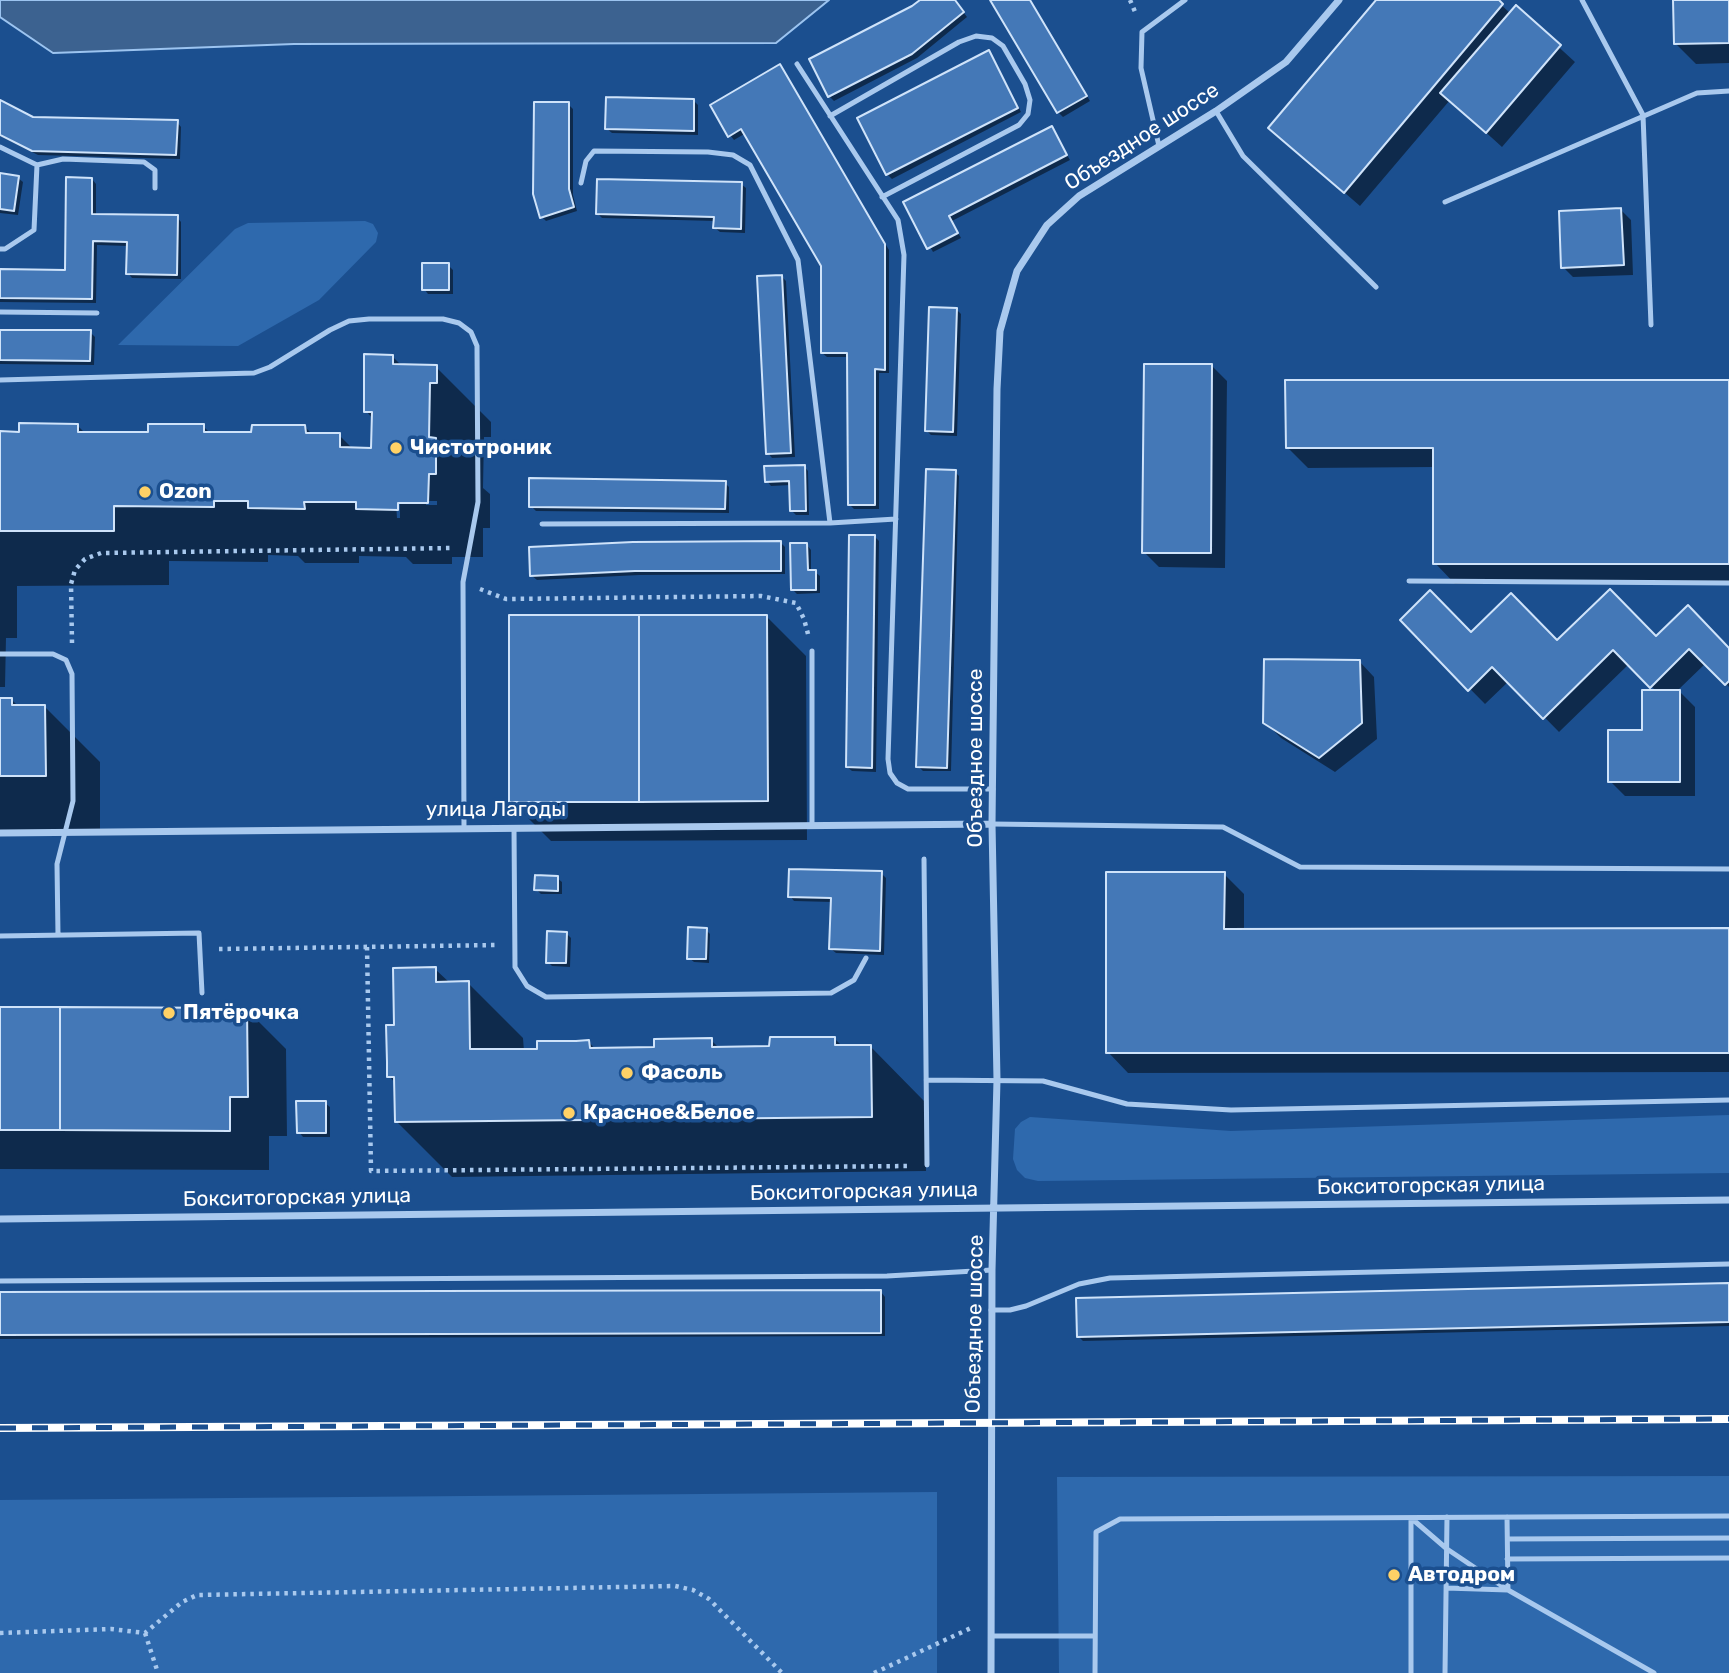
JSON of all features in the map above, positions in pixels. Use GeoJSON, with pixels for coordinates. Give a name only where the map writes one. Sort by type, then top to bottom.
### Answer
{"type":"FeatureCollection","features":[{"type":"Feature","properties":{"kind":"street","name":"Объездное шоссе"},"geometry":{"type":"LineString","coordinates":[[991,1673],[991,1310],[997,1080],[992,824],[1000,331],[1017,271],[1047,225],[1079,197],[1216,111],[1286,62],[1339,0]]}},
{"type":"Feature","properties":{"kind":"street","name":"улица Лагоды"},"geometry":{"type":"LineString","coordinates":[[0,832],[992,824]]}},
{"type":"Feature","properties":{"kind":"street","name":"Бокситогорская улица"},"geometry":{"type":"LineString","coordinates":[[0,1219],[1729,1200]]}},
{"type":"Feature","properties":{"kind":"lane"},"geometry":{"type":"LineString","coordinates":[[1159,146],[1141,68],[1142,32],[1185,0]]}},
{"type":"Feature","properties":{"kind":"lane"},"geometry":{"type":"LineString","coordinates":[[1582,0],[1643,115],[1651,326]]}},
{"type":"Feature","properties":{"kind":"lane"},"geometry":{"type":"LineString","coordinates":[[830,116],[959,42],[976,36],[992,38],[1003,46],[1025,84],[1030,100],[1028,114],[1019,125],[882,197]]}},
{"type":"Feature","properties":{"kind":"lane"},"geometry":{"type":"LineString","coordinates":[[797,64],[898,220],[904,255],[888,760],[890,774],[897,783],[908,789],[993,789]]}},
{"type":"Feature","properties":{"kind":"lane"},"geometry":{"type":"LineString","coordinates":[[1445,202],[1697,93],[1729,91]]}},
{"type":"Feature","properties":{"kind":"lane"},"geometry":{"type":"LineString","coordinates":[[1216,111],[1243,156],[1376,287]]}},
{"type":"Feature","properties":{"kind":"lane"},"geometry":{"type":"LineString","coordinates":[[0,147],[37,165],[64,159],[144,162],[155,170],[155,188]]}},
{"type":"Feature","properties":{"kind":"lane"},"geometry":{"type":"LineString","coordinates":[[581,183],[586,161],[594,151],[708,152],[733,155],[750,165],[798,260],[830,523]]}},
{"type":"Feature","properties":{"kind":"lane"},"geometry":{"type":"LineString","coordinates":[[0,249],[5,249],[34,230],[37,165]]}},
{"type":"Feature","properties":{"kind":"lane"},"geometry":{"type":"LineString","coordinates":[[0,312],[97,313]]}},
{"type":"Feature","properties":{"kind":"lane"},"geometry":{"type":"LineString","coordinates":[[0,380],[254,373],[270,367],[349,321],[443,319],[459,323],[471,332],[477,346],[478,502],[463,582],[464,828]]}},
{"type":"Feature","properties":{"kind":"lane"},"geometry":{"type":"LineString","coordinates":[[542,524],[830,523],[896,519]]}},
{"type":"Feature","properties":{"kind":"lane"},"geometry":{"type":"LineString","coordinates":[[1409,580],[1729,583]]}},
{"type":"Feature","properties":{"kind":"lane"},"geometry":{"type":"LineString","coordinates":[[812,651],[812,825]]}},
{"type":"Feature","properties":{"kind":"lane"},"geometry":{"type":"LineString","coordinates":[[0,654],[53,654],[66,660],[72,674],[73,801],[57,864],[58,935]]}},
{"type":"Feature","properties":{"kind":"lane"},"geometry":{"type":"LineString","coordinates":[[992,824],[1223,827],[1300,867],[1729,869]]}},
{"type":"Feature","properties":{"kind":"lane"},"geometry":{"type":"LineString","coordinates":[[514,828],[515,967],[527,986],[546,997],[831,993],[854,980],[866,958]]}},
{"type":"Feature","properties":{"kind":"lane"},"geometry":{"type":"LineString","coordinates":[[924,859],[927,1166]]}},
{"type":"Feature","properties":{"kind":"lane"},"geometry":{"type":"LineString","coordinates":[[0,936],[199,933],[202,993]]}},
{"type":"Feature","properties":{"kind":"lane"},"geometry":{"type":"LineString","coordinates":[[926,1080],[1043,1081],[1128,1104],[1231,1110],[1729,1100]]}},
{"type":"Feature","properties":{"kind":"lane"},"geometry":{"type":"LineString","coordinates":[[991,1310],[1010,1310],[1026,1306],[1079,1284],[1110,1278],[1729,1264]]}},
{"type":"Feature","properties":{"kind":"lane"},"geometry":{"type":"LineString","coordinates":[[0,1281],[887,1276],[992,1270]]}},
{"type":"Feature","properties":{"kind":"lane"},"geometry":{"type":"LineString","coordinates":[[1095,1673],[1096,1532],[1120,1519],[1729,1516]]}},
{"type":"Feature","properties":{"kind":"lane"},"geometry":{"type":"LineString","coordinates":[[1445,1673],[1447,1517]]}},
{"type":"Feature","properties":{"kind":"lane"},"geometry":{"type":"LineString","coordinates":[[1507,1517],[1508,1590]]}},
{"type":"Feature","properties":{"kind":"lane"},"geometry":{"type":"LineString","coordinates":[[1410,1518],[1447,1549],[1508,1590],[1654,1673]]}},
{"type":"Feature","properties":{"kind":"lane"},"geometry":{"type":"LineString","coordinates":[[1410,1518],[1411,1673]]}},
{"type":"Feature","properties":{"kind":"lane"},"geometry":{"type":"LineString","coordinates":[[1508,1539],[1729,1538]]}},
{"type":"Feature","properties":{"kind":"lane"},"geometry":{"type":"LineString","coordinates":[[1507,1559],[1729,1558]]}},
{"type":"Feature","properties":{"kind":"lane"},"geometry":{"type":"LineString","coordinates":[[1446,1588],[1508,1590]]}},
{"type":"Feature","properties":{"kind":"lane"},"geometry":{"type":"LineString","coordinates":[[991,1636],[1094,1636]]}},
{"type":"Feature","properties":{"kind":"path"},"geometry":{"type":"LineString","coordinates":[[66,660],[72,647],[71,584],[75,570],[85,559],[101,553],[470,548]]}},
{"type":"Feature","properties":{"kind":"path"},"geometry":{"type":"LineString","coordinates":[[463,582],[506,600],[761,596],[796,603],[804,619],[812,651]]}},
{"type":"Feature","properties":{"kind":"path"},"geometry":{"type":"LineString","coordinates":[[200,950],[515,945]]}},
{"type":"Feature","properties":{"kind":"path"},"geometry":{"type":"LineString","coordinates":[[367,947],[371,1171],[890,1166]]}},
{"type":"Feature","properties":{"kind":"path"},"geometry":{"type":"LineString","coordinates":[[0,1633],[111,1629],[145,1633],[182,1602],[197,1595],[675,1586],[694,1590],[709,1599],[782,1673]]}},
{"type":"Feature","properties":{"kind":"path"},"geometry":{"type":"LineString","coordinates":[[874,1673],[964,1632]]}},
{"type":"Feature","properties":{"kind":"path"},"geometry":{"type":"LineString","coordinates":[[145,1633],[158,1673]]}},
{"type":"Feature","properties":{"kind":"shaded area"},"geometry":{"type":"Polygon","coordinates":[[[0,0],[829,0],[776,43],[294,44],[53,53],[0,17],[0,0]]]}},
{"type":"Feature","properties":{"kind":"shaded area"},"geometry":{"type":"Polygon","coordinates":[[[365,221],[373,224],[378,233],[376,242],[319,300],[238,346],[118,345],[235,229],[248,223],[365,221]]]}},
{"type":"Feature","properties":{"kind":"shaded area"},"geometry":{"type":"Polygon","coordinates":[[[1729,1115],[1729,1173],[1038,1181],[1025,1178],[1017,1170],[1013,1159],[1015,1129],[1030,1117],[1231,1131],[1729,1115]]]}},
{"type":"Feature","properties":{"kind":"shaded area","name":"Автодром"},"geometry":{"type":"Polygon","coordinates":[[[1729,1476],[1729,1673],[1059,1673],[1057,1477],[1729,1476]]]}},
{"type":"Feature","properties":{"kind":"shaded area"},"geometry":{"type":"Polygon","coordinates":[[[937,1492],[937,1673],[0,1673],[0,1500],[937,1492]]]}},
{"type":"Feature","properties":{"kind":"building"},"geometry":{"type":"Polygon","coordinates":[[[920,0],[955,0],[964,12],[912,54],[828,97],[809,59],[920,0]]]}},
{"type":"Feature","properties":{"kind":"building"},"geometry":{"type":"Polygon","coordinates":[[[990,0],[1030,0],[1087,96],[1057,113],[990,0]]]}},
{"type":"Feature","properties":{"kind":"building"},"geometry":{"type":"Polygon","coordinates":[[[1376,0],[1499,0],[1503,4],[1344,193],[1268,128],[1376,0]]]}},
{"type":"Feature","properties":{"kind":"building"},"geometry":{"type":"Polygon","coordinates":[[[1673,0],[1729,0],[1729,43],[1674,44],[1673,0]]]}},
{"type":"Feature","properties":{"kind":"building"},"geometry":{"type":"Polygon","coordinates":[[[1516,5],[1561,45],[1486,133],[1440,93],[1516,5]]]}},
{"type":"Feature","properties":{"kind":"building"},"geometry":{"type":"Polygon","coordinates":[[[989,50],[1018,108],[886,175],[857,118],[989,50]]]}},
{"type":"Feature","properties":{"kind":"building"},"geometry":{"type":"Polygon","coordinates":[[[780,64],[885,244],[885,370],[875,369],[875,505],[848,505],[847,353],[821,353],[821,266],[741,129],[728,137],[710,105],[780,64]]]}},
{"type":"Feature","properties":{"kind":"building"},"geometry":{"type":"Polygon","coordinates":[[[606,97],[694,99],[694,131],[605,129],[606,97]]]}},
{"type":"Feature","properties":{"kind":"building"},"geometry":{"type":"Polygon","coordinates":[[[0,100],[33,117],[178,120],[176,155],[32,151],[0,135],[0,100]]]}},
{"type":"Feature","properties":{"kind":"building"},"geometry":{"type":"Polygon","coordinates":[[[534,102],[569,102],[569,189],[574,207],[540,218],[533,194],[534,102]]]}},
{"type":"Feature","properties":{"kind":"building"},"geometry":{"type":"Polygon","coordinates":[[[1052,126],[1067,155],[949,216],[958,233],[927,249],[903,202],[1052,126]]]}},
{"type":"Feature","properties":{"kind":"building"},"geometry":{"type":"Polygon","coordinates":[[[0,173],[19,176],[14,211],[0,209],[0,173]]]}},
{"type":"Feature","properties":{"kind":"building"},"geometry":{"type":"Polygon","coordinates":[[[66,177],[92,178],[92,214],[178,215],[177,275],[126,274],[127,242],[93,241],[92,299],[0,298],[0,269],[65,270],[66,177]]]}},
{"type":"Feature","properties":{"kind":"building"},"geometry":{"type":"Polygon","coordinates":[[[597,179],[742,182],[741,229],[713,228],[714,217],[596,214],[597,179]]]}},
{"type":"Feature","properties":{"kind":"building"},"geometry":{"type":"Polygon","coordinates":[[[1621,208],[1624,265],[1561,268],[1559,211],[1621,208]]]}},
{"type":"Feature","properties":{"kind":"building"},"geometry":{"type":"Polygon","coordinates":[[[422,263],[449,263],[449,290],[422,290],[422,263]]]}},
{"type":"Feature","properties":{"kind":"building"},"geometry":{"type":"Polygon","coordinates":[[[782,275],[791,453],[766,454],[757,276],[782,275]]]}},
{"type":"Feature","properties":{"kind":"building"},"geometry":{"type":"Polygon","coordinates":[[[929,307],[957,308],[953,432],[925,431],[929,307]]]}},
{"type":"Feature","properties":{"kind":"building"},"geometry":{"type":"Polygon","coordinates":[[[0,330],[91,330],[90,361],[0,360],[0,330]]]}},
{"type":"Feature","properties":{"kind":"building"},"geometry":{"type":"Polygon","coordinates":[[[364,354],[393,355],[393,364],[437,365],[437,383],[430,383],[429,437],[436,438],[436,474],[429,474],[428,503],[398,503],[398,510],[356,509],[356,502],[304,502],[305,509],[248,508],[248,501],[214,501],[214,507],[114,506],[114,531],[0,531],[0,431],[19,432],[19,423],[78,424],[78,432],[148,432],[148,424],[204,424],[204,432],[251,432],[252,425],[305,425],[306,433],[340,433],[340,447],[371,448],[372,412],[364,412],[364,354]]]}},
{"type":"Feature","properties":{"kind":"building"},"geometry":{"type":"Polygon","coordinates":[[[1144,364],[1212,364],[1211,553],[1142,553],[1144,364]]]}},
{"type":"Feature","properties":{"kind":"building"},"geometry":{"type":"Polygon","coordinates":[[[1285,380],[1729,380],[1729,564],[1433,564],[1433,448],[1286,448],[1285,380]]]}},
{"type":"Feature","properties":{"kind":"building"},"geometry":{"type":"Polygon","coordinates":[[[805,465],[806,511],[790,511],[789,481],[765,482],[764,466],[805,465]]]}},
{"type":"Feature","properties":{"kind":"building"},"geometry":{"type":"Polygon","coordinates":[[[926,469],[956,470],[947,768],[916,767],[926,469]]]}},
{"type":"Feature","properties":{"kind":"building"},"geometry":{"type":"Polygon","coordinates":[[[529,478],[726,481],[725,509],[529,507],[529,478]]]}},
{"type":"Feature","properties":{"kind":"building"},"geometry":{"type":"Polygon","coordinates":[[[849,535],[875,535],[872,768],[846,767],[849,535]]]}},
{"type":"Feature","properties":{"kind":"building"},"geometry":{"type":"Polygon","coordinates":[[[781,541],[781,571],[635,571],[530,576],[529,547],[633,542],[781,541]]]}},
{"type":"Feature","properties":{"kind":"building"},"geometry":{"type":"Polygon","coordinates":[[[790,543],[807,543],[808,570],[816,570],[816,590],[791,590],[790,543]]]}},
{"type":"Feature","properties":{"kind":"building"},"geometry":{"type":"Polygon","coordinates":[[[1610,589],[1656,636],[1688,605],[1729,648],[1729,681],[1725,685],[1689,649],[1650,688],[1613,650],[1543,719],[1492,667],[1468,691],[1400,620],[1430,590],[1471,632],[1511,593],[1557,640],[1610,589]]]}},
{"type":"Feature","properties":{"kind":"building"},"geometry":{"type":"Polygon","coordinates":[[[509,615],[639,615],[639,802],[509,802],[509,615]]]}},
{"type":"Feature","properties":{"kind":"building"},"geometry":{"type":"Polygon","coordinates":[[[639,615],[767,615],[768,801],[639,802],[639,615]]]}},
{"type":"Feature","properties":{"kind":"building"},"geometry":{"type":"Polygon","coordinates":[[[1264,659],[1360,660],[1362,723],[1319,758],[1263,723],[1264,659]]]}},
{"type":"Feature","properties":{"kind":"building"},"geometry":{"type":"Polygon","coordinates":[[[1642,690],[1680,690],[1680,782],[1608,782],[1608,730],[1642,730],[1642,690]]]}},
{"type":"Feature","properties":{"kind":"building"},"geometry":{"type":"Polygon","coordinates":[[[0,698],[12,698],[12,705],[45,705],[46,776],[0,776],[0,698]]]}},
{"type":"Feature","properties":{"kind":"building"},"geometry":{"type":"Polygon","coordinates":[[[789,869],[882,871],[880,951],[829,949],[831,898],[788,897],[789,869]]]}},
{"type":"Feature","properties":{"kind":"building"},"geometry":{"type":"Polygon","coordinates":[[[1106,872],[1225,872],[1224,929],[1729,928],[1729,1053],[1106,1053],[1106,872]]]}},
{"type":"Feature","properties":{"kind":"building"},"geometry":{"type":"Polygon","coordinates":[[[535,875],[558,876],[558,891],[534,890],[535,875]]]}},
{"type":"Feature","properties":{"kind":"building"},"geometry":{"type":"Polygon","coordinates":[[[688,927],[707,928],[706,959],[687,959],[688,927]]]}},
{"type":"Feature","properties":{"kind":"building"},"geometry":{"type":"Polygon","coordinates":[[[547,931],[567,932],[566,963],[546,963],[547,931]]]}},
{"type":"Feature","properties":{"kind":"building"},"geometry":{"type":"Polygon","coordinates":[[[436,967],[436,982],[469,981],[470,1049],[537,1049],[537,1041],[589,1040],[590,1048],[654,1047],[654,1039],[712,1038],[712,1047],[769,1046],[770,1037],[835,1037],[835,1045],[871,1045],[872,1117],[395,1122],[394,1077],[387,1077],[386,1025],[394,1025],[393,968],[436,967]]]}},
{"type":"Feature","properties":{"kind":"building"},"geometry":{"type":"Polygon","coordinates":[[[0,1007],[60,1007],[60,1130],[0,1130],[0,1007]]]}},
{"type":"Feature","properties":{"kind":"building"},"geometry":{"type":"Polygon","coordinates":[[[60,1007],[247,1008],[248,1097],[230,1097],[230,1131],[60,1130],[60,1007]]]}},
{"type":"Feature","properties":{"kind":"building"},"geometry":{"type":"Polygon","coordinates":[[[296,1101],[326,1101],[326,1133],[297,1133],[296,1101]]]}},
{"type":"Feature","properties":{"kind":"building"},"geometry":{"type":"Polygon","coordinates":[[[1729,1283],[1729,1322],[1077,1337],[1076,1298],[1729,1283]]]}},
{"type":"Feature","properties":{"kind":"building"},"geometry":{"type":"Polygon","coordinates":[[[881,1290],[881,1333],[0,1335],[0,1292],[881,1290]]]}},
{"type":"Feature","properties":{"kind":"railway"},"geometry":{"type":"LineString","coordinates":[[0,1428],[1729,1419]]}},
{"type":"Feature","properties":{"kind":"place","name":"Чистотроник"},"geometry":{"type":"Point","coordinates":[396,448]}},
{"type":"Feature","properties":{"kind":"place","name":"Ozon"},"geometry":{"type":"Point","coordinates":[145,492]}},
{"type":"Feature","properties":{"kind":"place","name":"Пятёрочка"},"geometry":{"type":"Point","coordinates":[169,1013]}},
{"type":"Feature","properties":{"kind":"place","name":"Фасоль"},"geometry":{"type":"Point","coordinates":[627,1073]}},
{"type":"Feature","properties":{"kind":"place","name":"Красное&Белое"},"geometry":{"type":"Point","coordinates":[569,1113]}},
{"type":"Feature","properties":{"kind":"place","name":"Автодром"},"geometry":{"type":"Point","coordinates":[1394,1575]}}]}
